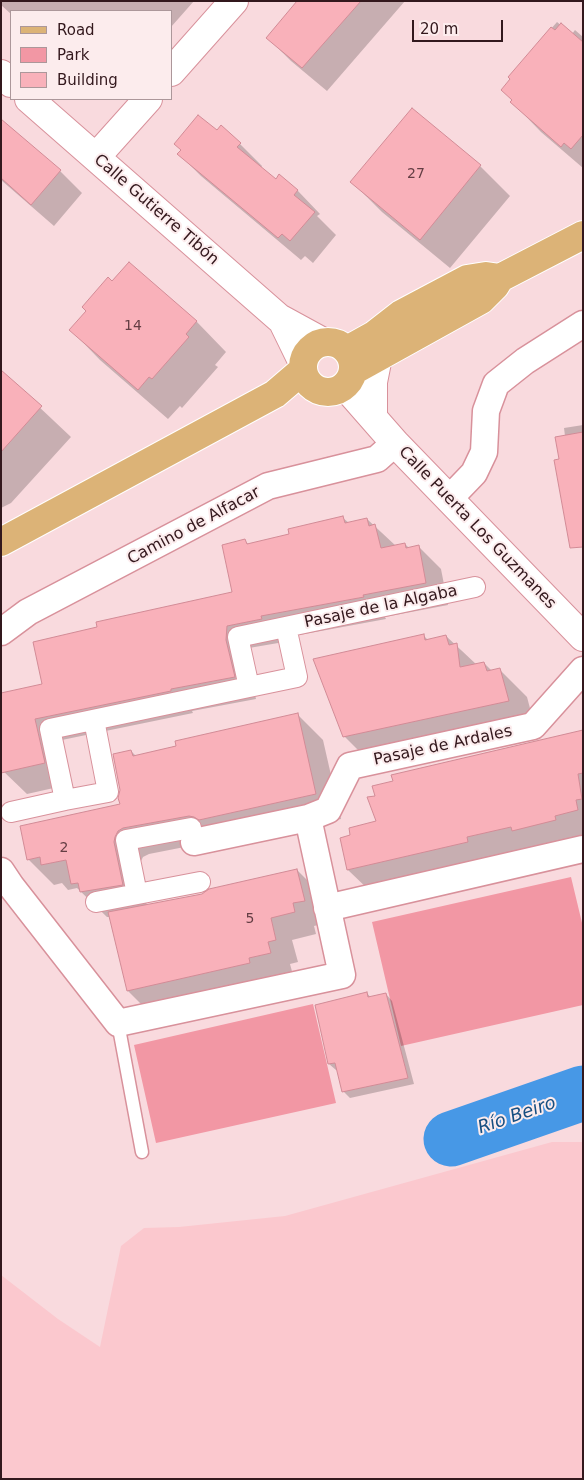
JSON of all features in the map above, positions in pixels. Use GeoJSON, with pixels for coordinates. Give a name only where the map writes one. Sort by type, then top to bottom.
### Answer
{"type":"FeatureCollection","features":[{"type":"Feature","properties":{"kind":"main road"},"geometry":{"type":"LineString","coordinates":[[500,278],[486,276],[467,279],[401,314],[342,362],[338,390],[330,392],[307,374],[306,356],[316,344],[342,362],[378,357],[481,300],[500,278],[583,235]]}},
{"type":"Feature","properties":{"kind":"main road"},"geometry":{"type":"LineString","coordinates":[[1,542],[275,394],[307,374]]}},
{"type":"Feature","properties":{"kind":"street"},"geometry":{"type":"LineString","coordinates":[[172,71],[234,1]]}},
{"type":"Feature","properties":{"kind":"street","name":"Calle Gutierre Tibón"},"geometry":{"type":"LineString","coordinates":[[30,100],[283,322],[342,362]]}},
{"type":"Feature","properties":{"kind":"street"},"geometry":{"type":"LineString","coordinates":[[96,157],[147,100]]}},
{"type":"Feature","properties":{"kind":"street","name":"Calle Gutierre Tibón"},"geometry":{"type":"LineString","coordinates":[[283,322],[307,374]]}},
{"type":"Feature","properties":{"kind":"street"},"geometry":{"type":"LineString","coordinates":[[449,499],[474,473],[484,452],[486,411],[496,384],[525,361],[583,324]]}},
{"type":"Feature","properties":{"kind":"street"},"geometry":{"type":"LineString","coordinates":[[373,417],[373,382],[378,357]]}},
{"type":"Feature","properties":{"kind":"street","name":"Calle Puerta Los Guzmanes"},"geometry":{"type":"LineString","coordinates":[[342,362],[373,417],[395,444],[583,637]]}},
{"type":"Feature","properties":{"kind":"street","name":"Camino de Alfacar"},"geometry":{"type":"LineString","coordinates":[[1,632],[28,612],[268,486],[377,459],[395,444]]}},
{"type":"Feature","properties":{"kind":"street","name":"Pasaje de la Algaba"},"geometry":{"type":"LineString","coordinates":[[249,687],[238,637],[475,587]]}},
{"type":"Feature","properties":{"kind":"street","name":"Pasaje de la Algaba"},"geometry":{"type":"LineString","coordinates":[[65,800],[50,729],[297,677],[286,627]]}},
{"type":"Feature","properties":{"kind":"street","name":"Pasaje de Ardales"},"geometry":{"type":"LineString","coordinates":[[137,894],[126,840],[193,835],[308,818],[328,810],[350,766],[533,726],[583,670]]}},
{"type":"Feature","properties":{"kind":"street"},"geometry":{"type":"LineString","coordinates":[[12,812],[108,792],[94,720]]}},
{"type":"Feature","properties":{"kind":"street"},"geometry":{"type":"LineString","coordinates":[[1,870],[11,886],[118,1023],[342,974],[308,818]]}},
{"type":"Feature","properties":{"kind":"street"},"geometry":{"type":"LineString","coordinates":[[327,908],[583,849]]}},
{"type":"Feature","properties":{"kind":"street"},"geometry":{"type":"LineString","coordinates":[[96,902],[200,882]]}},
{"type":"Feature","properties":{"kind":"lane"},"geometry":{"type":"LineString","coordinates":[[118,1023],[142,1152]]}},
{"type":"Feature","properties":{"kind":"shaded area"},"geometry":{"type":"Polygon","coordinates":[[[552,1142],[583,1142],[583,1479],[1,1479],[1,1275],[58,1319],[100,1347],[121,1246],[144,1228],[179,1227],[285,1216],[552,1142]]]}},
{"type":"Feature","properties":{"kind":"green space"},"geometry":{"type":"Polygon","coordinates":[[[571,877],[583,927],[583,1005],[401,1046],[372,922],[571,877]]]}},
{"type":"Feature","properties":{"kind":"green space"},"geometry":{"type":"Polygon","coordinates":[[[313,1004],[336,1103],[156,1143],[134,1045],[313,1004]]]}},
{"type":"Feature","properties":{"kind":"building"},"geometry":{"type":"Polygon","coordinates":[[[297,1],[361,1],[302,68],[266,38],[297,1]]]}},
{"type":"Feature","properties":{"kind":"building"},"geometry":{"type":"Polygon","coordinates":[[[561,23],[583,42],[583,135],[571,149],[564,143],[561,147],[510,102],[512,100],[501,90],[510,79],[508,77],[551,27],[555,30],[561,23]]]}},
{"type":"Feature","properties":{"kind":"building"},"geometry":{"type":"Polygon","coordinates":[[[412,108],[481,165],[420,240],[350,182],[412,108]]]}},
{"type":"Feature","properties":{"kind":"building"},"geometry":{"type":"Polygon","coordinates":[[[198,115],[217,130],[221,125],[241,143],[237,147],[276,179],[279,174],[298,190],[294,195],[315,212],[290,241],[282,234],[278,238],[177,154],[181,150],[174,144],[198,115]]]}},
{"type":"Feature","properties":{"kind":"building"},"geometry":{"type":"Polygon","coordinates":[[[1,119],[61,170],[31,205],[1,178],[1,119]]]}},
{"type":"Feature","properties":{"kind":"building"},"geometry":{"type":"Polygon","coordinates":[[[129,262],[197,321],[186,334],[189,337],[152,379],[149,377],[138,390],[69,330],[86,311],[82,307],[108,277],[112,281],[129,262]]]}},
{"type":"Feature","properties":{"kind":"building"},"geometry":{"type":"Polygon","coordinates":[[[1,370],[42,406],[1,452],[1,370]]]}},
{"type":"Feature","properties":{"kind":"building"},"geometry":{"type":"Polygon","coordinates":[[[583,432],[583,547],[570,548],[554,460],[559,459],[555,437],[583,432]]]}},
{"type":"Feature","properties":{"kind":"building"},"geometry":{"type":"Polygon","coordinates":[[[343,516],[345,523],[367,518],[369,526],[375,524],[381,548],[405,543],[406,548],[419,545],[426,583],[363,595],[364,597],[261,616],[262,619],[227,626],[226,640],[235,677],[35,719],[45,763],[1,773],[1,693],[42,684],[33,642],[97,627],[96,622],[232,592],[222,545],[245,539],[247,544],[289,534],[288,529],[343,516]]]}},
{"type":"Feature","properties":{"kind":"building"},"geometry":{"type":"Polygon","coordinates":[[[424,634],[425,640],[446,635],[449,645],[457,643],[460,667],[484,662],[487,671],[500,668],[509,701],[343,737],[313,659],[424,634]]]}},
{"type":"Feature","properties":{"kind":"building"},"geometry":{"type":"Polygon","coordinates":[[[298,713],[316,794],[199,820],[189,816],[123,828],[118,831],[114,842],[123,885],[80,892],[78,883],[71,884],[66,860],[41,865],[40,857],[27,860],[20,826],[120,804],[118,798],[120,790],[113,754],[131,750],[133,756],[176,746],[175,741],[298,713]]]}},
{"type":"Feature","properties":{"kind":"building"},"geometry":{"type":"Polygon","coordinates":[[[583,730],[583,773],[578,774],[582,799],[576,800],[578,810],[555,816],[556,820],[512,831],[511,827],[467,837],[468,842],[347,870],[340,838],[350,835],[349,828],[376,821],[367,797],[375,796],[372,786],[393,781],[391,775],[583,730]]]}},
{"type":"Feature","properties":{"kind":"building"},"geometry":{"type":"Polygon","coordinates":[[[297,869],[305,901],[293,903],[295,912],[271,918],[276,940],[268,942],[271,953],[249,958],[250,963],[127,991],[108,912],[202,894],[209,889],[297,869]]]}},
{"type":"Feature","properties":{"kind":"building"},"geometry":{"type":"Polygon","coordinates":[[[367,992],[368,997],[386,993],[408,1078],[342,1092],[335,1063],[328,1064],[315,1005],[367,992]]]}},
{"type":"Feature","properties":{"kind":"waterway","name":"Río Beiro"},"geometry":{"type":"LineString","coordinates":[[451,1139],[583,1093]]}}]}
